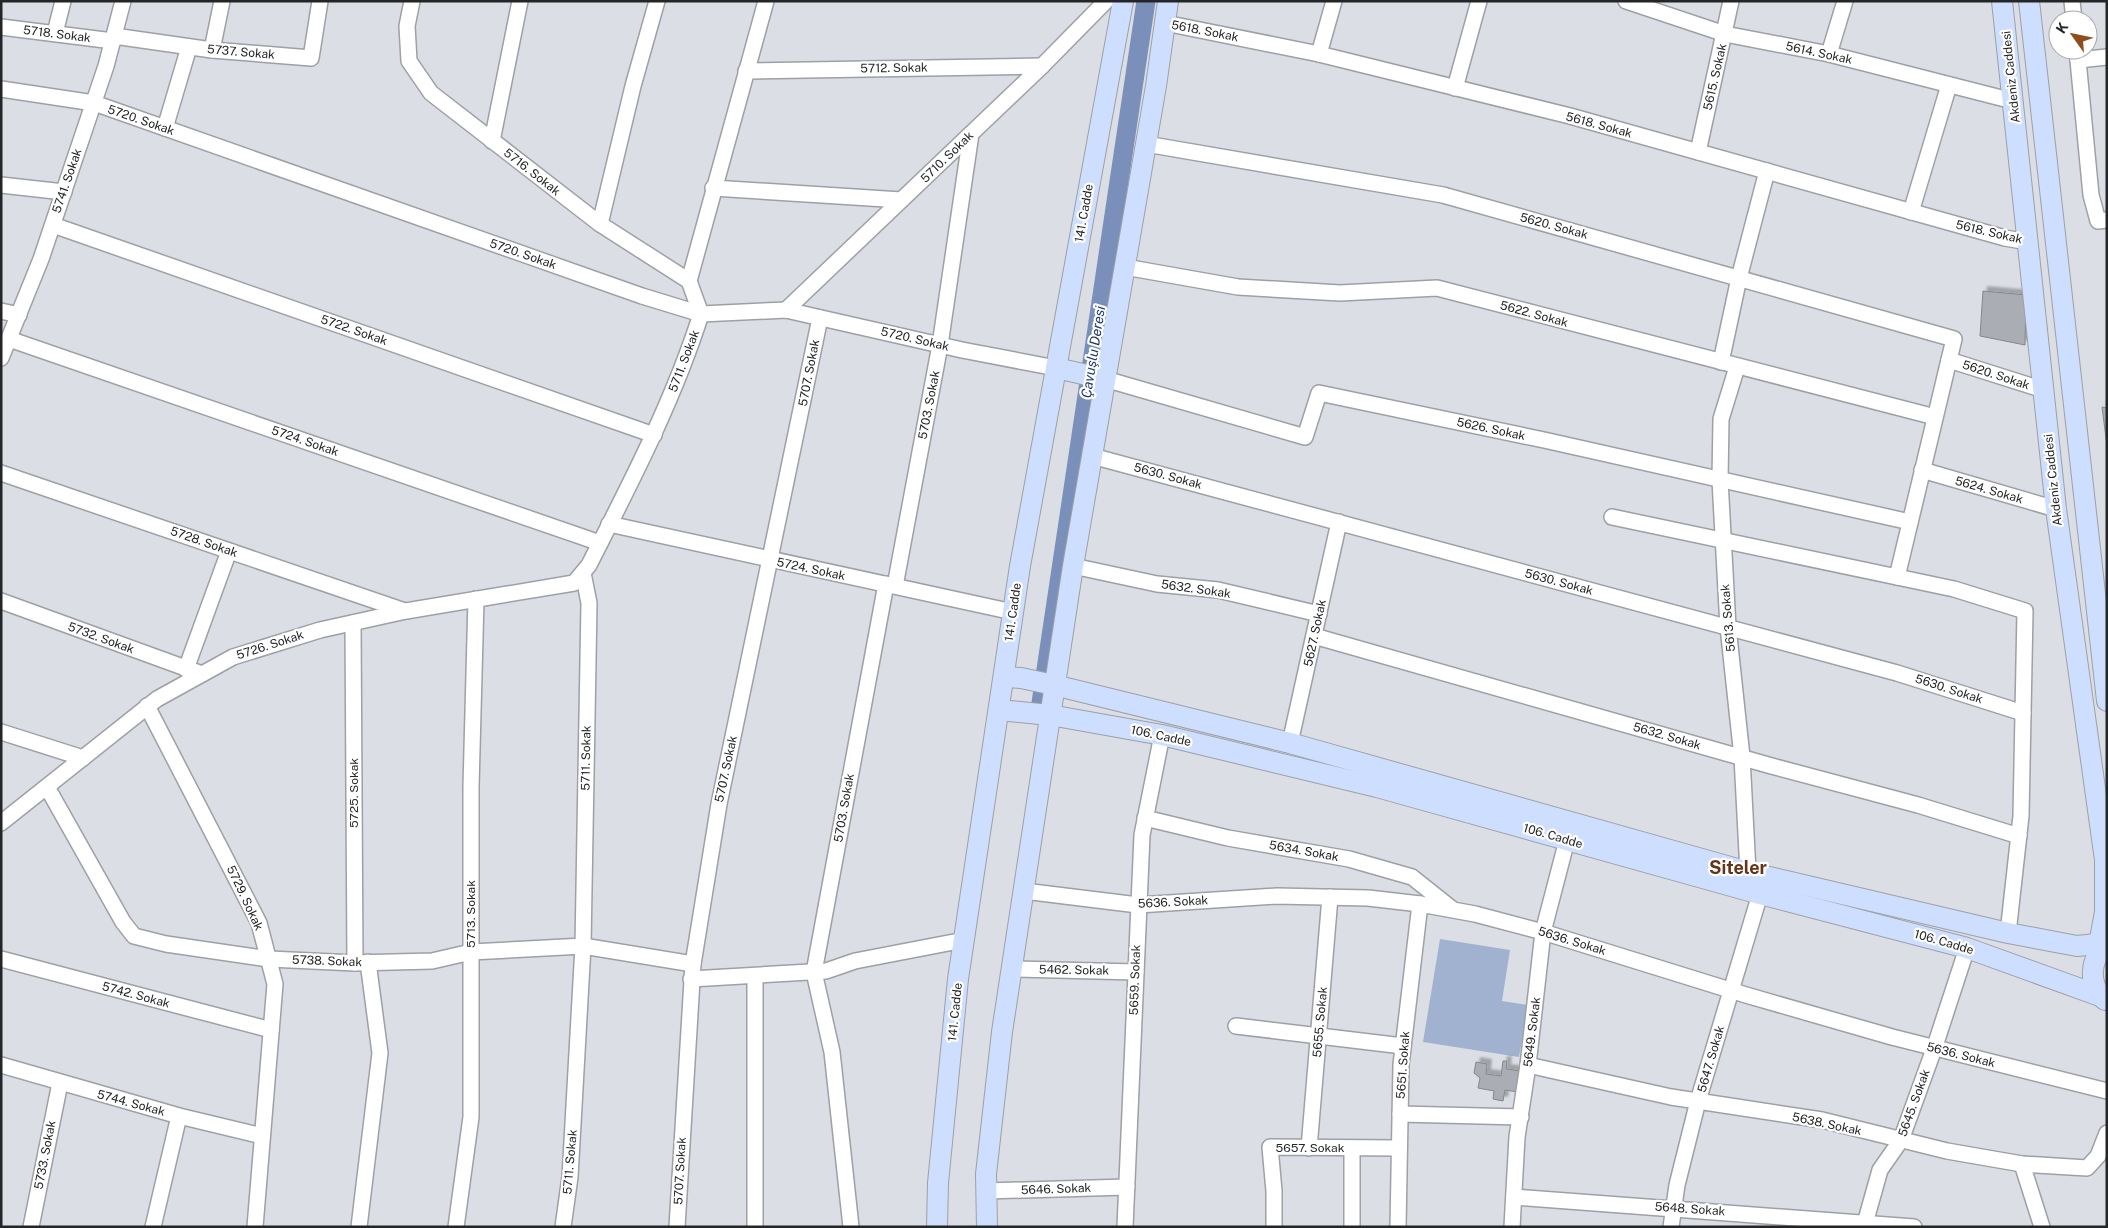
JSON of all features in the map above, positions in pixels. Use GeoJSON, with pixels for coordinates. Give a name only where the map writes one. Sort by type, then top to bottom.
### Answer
{"type":"FeatureCollection","features":[{"type":"Feature","properties":{"kind":"main road","name":"141. Cadde"},"geometry":{"type":"LineString","coordinates":[[937,1227],[938,1183],[958,979],[1012,678],[1013,612],[1123,1]]}},
{"type":"Feature","properties":{"kind":"main road"},"geometry":{"type":"LineString","coordinates":[[987,1227],[986,1174],[1002,1032],[1073,566],[1146,144],[1168,1]]}},
{"type":"Feature","properties":{"kind":"main road","name":"Akdeniz Caddesi"},"geometry":{"type":"LineString","coordinates":[[2002,1],[2056,509],[2105,860],[2102,947],[2092,977],[2103,999]]}},
{"type":"Feature","properties":{"kind":"main road","name":"Akdeniz Caddesi"},"geometry":{"type":"LineString","coordinates":[[2029,1],[2107,701]]}},
{"type":"Feature","properties":{"kind":"main road"},"geometry":{"type":"LineString","coordinates":[[1057,368],[1104,379]]}},
{"type":"Feature","properties":{"kind":"main road","name":"106. Cadde"},"geometry":{"type":"LineString","coordinates":[[1012,678],[1054,685],[1290,743],[1748,872],[2008,933],[2077,946],[2102,947]]}},
{"type":"Feature","properties":{"kind":"main road","name":"106. Cadde"},"geometry":{"type":"LineString","coordinates":[[1006,711],[1050,715],[1162,734],[1377,787],[1760,894],[1967,948],[2103,999]]}},
{"type":"Feature","properties":{"kind":"street"},"geometry":{"type":"LineString","coordinates":[[55,33],[63,1]]}},
{"type":"Feature","properties":{"kind":"street","name":"5741. Sokak"},"geometry":{"type":"LineString","coordinates":[[1,358],[53,225],[94,103],[123,1]]}},
{"type":"Feature","properties":{"kind":"street"},"geometry":{"type":"LineString","coordinates":[[212,50],[222,1]]}},
{"type":"Feature","properties":{"kind":"street","name":"5737. Sokak"},"geometry":{"type":"LineString","coordinates":[[113,38],[212,50],[311,58],[320,1]]}},
{"type":"Feature","properties":{"kind":"street","name":"5716. Sokak"},"geometry":{"type":"LineString","coordinates":[[412,1],[408,26],[409,61],[431,93],[600,224],[689,281]]}},
{"type":"Feature","properties":{"kind":"street"},"geometry":{"type":"LineString","coordinates":[[492,141],[520,1]]}},
{"type":"Feature","properties":{"kind":"street"},"geometry":{"type":"LineString","coordinates":[[600,224],[633,86],[657,1]]}},
{"type":"Feature","properties":{"kind":"street"},"geometry":{"type":"LineString","coordinates":[[701,314],[689,281],[713,188],[766,1]]}},
{"type":"Feature","properties":{"kind":"street","name":"5710. Sokak"},"geometry":{"type":"LineString","coordinates":[[786,310],[1042,66],[1106,1]]}},
{"type":"Feature","properties":{"kind":"street"},"geometry":{"type":"LineString","coordinates":[[1319,54],[1334,1]]}},
{"type":"Feature","properties":{"kind":"street"},"geometry":{"type":"LineString","coordinates":[[1455,88],[1479,1]]}},
{"type":"Feature","properties":{"kind":"street","name":"5614. Sokak"},"geometry":{"type":"LineString","coordinates":[[1626,1],[1725,34],[1829,54],[2013,101]]}},
{"type":"Feature","properties":{"kind":"street","name":"5615. Sokak"},"geometry":{"type":"LineString","coordinates":[[1698,152],[1731,1]]}},
{"type":"Feature","properties":{"kind":"street"},"geometry":{"type":"LineString","coordinates":[[1829,54],[1845,1]]}},
{"type":"Feature","properties":{"kind":"street","name":"5618. Sokak"},"geometry":{"type":"LineString","coordinates":[[1165,23],[1319,54],[1570,116],[2005,238],[2028,242]]}},
{"type":"Feature","properties":{"kind":"street","name":"5718. Sokak"},"geometry":{"type":"LineString","coordinates":[[1,27],[113,38]]}},
{"type":"Feature","properties":{"kind":"street"},"geometry":{"type":"LineString","coordinates":[[165,128],[189,46]]}},
{"type":"Feature","properties":{"kind":"street"},"geometry":{"type":"LineString","coordinates":[[2078,60],[2091,195],[2102,220]]}},
{"type":"Feature","properties":{"kind":"street","name":"5712. Sokak"},"geometry":{"type":"LineString","coordinates":[[746,71],[1042,66]]}},
{"type":"Feature","properties":{"kind":"street"},"geometry":{"type":"LineString","coordinates":[[1912,212],[1949,85]]}},
{"type":"Feature","properties":{"kind":"street","name":"5720. Sokak"},"geometry":{"type":"LineString","coordinates":[[1,89],[94,103],[642,296],[701,314],[786,310],[940,345],[1057,368]]}},
{"type":"Feature","properties":{"kind":"street","name":"5703. Sokak"},"geometry":{"type":"LineString","coordinates":[[814,972],[890,585],[940,345],[971,134]]}},
{"type":"Feature","properties":{"kind":"street","name":"5620. Sokak"},"geometry":{"type":"LineString","coordinates":[[1146,144],[1443,195],[1954,339],[1949,360],[2044,390]]}},
{"type":"Feature","properties":{"kind":"street"},"geometry":{"type":"LineString","coordinates":[[1721,362],[1739,278],[1766,172]]}},
{"type":"Feature","properties":{"kind":"street"},"geometry":{"type":"LineString","coordinates":[[1,185],[64,192]]}},
{"type":"Feature","properties":{"kind":"street"},"geometry":{"type":"LineString","coordinates":[[713,188],[901,200]]}},
{"type":"Feature","properties":{"kind":"street","name":"5722. Sokak"},"geometry":{"type":"LineString","coordinates":[[53,225],[654,435]]}},
{"type":"Feature","properties":{"kind":"street","name":"5622. Sokak"},"geometry":{"type":"LineString","coordinates":[[1125,267],[1238,287],[1340,293],[1437,288],[1935,417]]}},
{"type":"Feature","properties":{"kind":"street"},"geometry":{"type":"LineString","coordinates":[[1,311],[19,315]]}},
{"type":"Feature","properties":{"kind":"street","name":"5711. Sokak"},"geometry":{"type":"LineString","coordinates":[[563,1227],[570,1177],[583,946],[589,603],[583,573],[610,524],[654,435],[692,343],[701,314]]}},
{"type":"Feature","properties":{"kind":"street","name":"5707. Sokak"},"geometry":{"type":"LineString","coordinates":[[677,1227],[692,971],[718,804],[771,560],[820,318]]}},
{"type":"Feature","properties":{"kind":"street","name":"5724. Sokak"},"geometry":{"type":"LineString","coordinates":[[9,339],[600,543]]}},
{"type":"Feature","properties":{"kind":"street"},"geometry":{"type":"LineString","coordinates":[[1897,577],[1949,360]]}},
{"type":"Feature","properties":{"kind":"street","name":"5613. Sokak"},"geometry":{"type":"LineString","coordinates":[[1738,367],[1721,419],[1720,480],[1728,627],[1742,757],[1748,872]]}},
{"type":"Feature","properties":{"kind":"street","name":"5626. Sokak"},"geometry":{"type":"LineString","coordinates":[[1104,379],[1305,437],[1319,393],[1910,522]]}},
{"type":"Feature","properties":{"kind":"street","name":"5630. Sokak"},"geometry":{"type":"LineString","coordinates":[[1092,456],[1897,673],[2023,713]]}},
{"type":"Feature","properties":{"kind":"street","name":"5624. Sokak"},"geometry":{"type":"LineString","coordinates":[[1922,470],[2056,509]]}},
{"type":"Feature","properties":{"kind":"street","name":"5728. Sokak"},"geometry":{"type":"LineString","coordinates":[[1,473],[406,611]]}},
{"type":"Feature","properties":{"kind":"street"},"geometry":{"type":"LineString","coordinates":[[1612,517],[1954,588],[2025,611],[2021,816],[2008,933]]}},
{"type":"Feature","properties":{"kind":"street","name":"5627. Sokak"},"geometry":{"type":"LineString","coordinates":[[1290,743],[1339,522]]}},
{"type":"Feature","properties":{"kind":"street","name":"5724. Sokak"},"geometry":{"type":"LineString","coordinates":[[610,524],[1013,612]]}},
{"type":"Feature","properties":{"kind":"street"},"geometry":{"type":"LineString","coordinates":[[186,669],[229,551]]}},
{"type":"Feature","properties":{"kind":"street","name":"5632. Sokak"},"geometry":{"type":"LineString","coordinates":[[1073,566],[1157,584],[1218,590],[1319,614]]}},
{"type":"Feature","properties":{"kind":"street","name":"5726. Sokak"},"geometry":{"type":"LineString","coordinates":[[1,823],[147,706],[233,657],[320,630],[406,611],[574,583],[583,573]]}},
{"type":"Feature","properties":{"kind":"street","name":"5713. Sokak"},"geometry":{"type":"LineString","coordinates":[[456,1227],[471,1117],[471,787],[476,600]]}},
{"type":"Feature","properties":{"kind":"street","name":"5732. Sokak"},"geometry":{"type":"LineString","coordinates":[[1,601],[202,674]]}},
{"type":"Feature","properties":{"kind":"street","name":"5725. Sokak"},"geometry":{"type":"LineString","coordinates":[[353,623],[362,963],[380,1053],[360,1227]]}},
{"type":"Feature","properties":{"kind":"street","name":"5632. Sokak"},"geometry":{"type":"LineString","coordinates":[[1314,636],[1918,805],[2019,836]]}},
{"type":"Feature","properties":{"kind":"street","name":"5729. Sokak"},"geometry":{"type":"LineString","coordinates":[[147,706],[259,923],[275,984],[255,1227]]}},
{"type":"Feature","properties":{"kind":"street"},"geometry":{"type":"LineString","coordinates":[[1,732],[83,758]]}},
{"type":"Feature","properties":{"kind":"street","name":"5659. Sokak"},"geometry":{"type":"LineString","coordinates":[[1125,1227],[1142,835],[1162,734]]}},
{"type":"Feature","properties":{"kind":"street","name":"5738. Sokak"},"geometry":{"type":"LineString","coordinates":[[47,787],[123,922],[134,936],[166,944],[269,959],[362,963],[432,961],[471,952],[583,946],[692,971],[755,976],[826,971],[854,961],[964,940]]}},
{"type":"Feature","properties":{"kind":"street","name":"5634. Sokak"},"geometry":{"type":"LineString","coordinates":[[1145,818],[1228,838],[1349,859],[1412,877],[1452,910]]}},
{"type":"Feature","properties":{"kind":"street","name":"5649. Sokak"},"geometry":{"type":"LineString","coordinates":[[1512,1227],[1520,1117],[1528,1065],[1543,932],[1566,840]]}},
{"type":"Feature","properties":{"kind":"street","name":"5636. Sokak"},"geometry":{"type":"LineString","coordinates":[[1024,891],[1138,905],[1278,896],[1368,898],[1420,904],[1543,932],[1731,990],[1934,1049],[2107,1091]]}},
{"type":"Feature","properties":{"kind":"street","name":"5647. Sokak"},"geometry":{"type":"LineString","coordinates":[[1671,1227],[1677,1185],[1698,1101],[1760,894]]}},
{"type":"Feature","properties":{"kind":"street","name":"5655. Sokak"},"geometry":{"type":"LineString","coordinates":[[1309,1148],[1330,897]]}},
{"type":"Feature","properties":{"kind":"street","name":"5651. Sokak"},"geometry":{"type":"LineString","coordinates":[[1398,1227],[1400,1114],[1404,1046],[1420,904]]}},
{"type":"Feature","properties":{"kind":"street","name":"5645. Sokak"},"geometry":{"type":"LineString","coordinates":[[1865,1225],[1880,1170],[1901,1140],[1934,1049],[1967,948]]}},
{"type":"Feature","properties":{"kind":"street","name":"5742. Sokak"},"geometry":{"type":"LineString","coordinates":[[1,959],[271,1030]]}},
{"type":"Feature","properties":{"kind":"street","name":"5462. Sokak"},"geometry":{"type":"LineString","coordinates":[[1012,969],[1136,972]]}},
{"type":"Feature","properties":{"kind":"street"},"geometry":{"type":"LineString","coordinates":[[814,972],[832,1052],[851,1227]]}},
{"type":"Feature","properties":{"kind":"street"},"geometry":{"type":"LineString","coordinates":[[755,976],[755,1227]]}},
{"type":"Feature","properties":{"kind":"street"},"geometry":{"type":"LineString","coordinates":[[1236,1026],[1404,1046]]}},
{"type":"Feature","properties":{"kind":"street","name":"5744. Sokak"},"geometry":{"type":"LineString","coordinates":[[1,1065],[179,1116],[262,1136]]}},
{"type":"Feature","properties":{"kind":"street","name":"5638. Sokak"},"geometry":{"type":"LineString","coordinates":[[1528,1065],[1698,1101],[1822,1120],[1901,1140],[2022,1164],[2087,1168],[2098,1156],[2107,1133]]}},
{"type":"Feature","properties":{"kind":"street","name":"5733. Sokak"},"geometry":{"type":"LineString","coordinates":[[31,1227],[60,1083]]}},
{"type":"Feature","properties":{"kind":"street"},"geometry":{"type":"LineString","coordinates":[[1400,1114],[1520,1117]]}},
{"type":"Feature","properties":{"kind":"street"},"geometry":{"type":"LineString","coordinates":[[153,1227],[179,1116]]}},
{"type":"Feature","properties":{"kind":"street","name":"5657. Sokak"},"geometry":{"type":"LineString","coordinates":[[1274,1227],[1274,1192],[1270,1147],[1399,1148]]}},
{"type":"Feature","properties":{"kind":"street"},"geometry":{"type":"LineString","coordinates":[[1352,1148],[1352,1227]]}},
{"type":"Feature","properties":{"kind":"street"},"geometry":{"type":"LineString","coordinates":[[2022,1164],[2042,1227]]}},
{"type":"Feature","properties":{"kind":"street","name":"5646. Sokak"},"geometry":{"type":"LineString","coordinates":[[986,1191],[1127,1187]]}},
{"type":"Feature","properties":{"kind":"street","name":"5648. Sokak"},"geometry":{"type":"LineString","coordinates":[[1514,1197],[1674,1208],[1865,1225],[1914,1227]]}},
{"type":"Feature","properties":{"kind":"shaded area"},"geometry":{"type":"Polygon","coordinates":[[[1440,939],[1510,950],[1502,1001],[1528,1005],[1519,1057],[1423,1042],[1440,939]]]}},
{"type":"Feature","properties":{"kind":"building"},"geometry":{"type":"Polygon","coordinates":[[[1983,291],[2026,295],[2025,345],[1980,336],[1983,291]]]}},
{"type":"Feature","properties":{"kind":"building"},"geometry":{"type":"Polygon","coordinates":[[[2102,407],[2107,408],[2107,446],[2102,407]]]}},
{"type":"Feature","properties":{"kind":"building"},"geometry":{"type":"Polygon","coordinates":[[[1503,1061],[1507,1061],[1506,1069],[1521,1071],[1518,1092],[1505,1090],[1503,1101],[1493,1099],[1494,1091],[1478,1088],[1480,1078],[1474,1073],[1476,1062],[1487,1064],[1486,1074],[1501,1076],[1503,1061]]]}},
{"type":"Feature","properties":{"kind":"waterway","name":"Çavuşlu Deresi"},"geometry":{"type":"LineString","coordinates":[[1041,703],[1146,1]]}},
{"type":"Feature","properties":{"kind":"district","name":"Siteler"},"geometry":{"type":"Point","coordinates":[1738,867]}}]}
